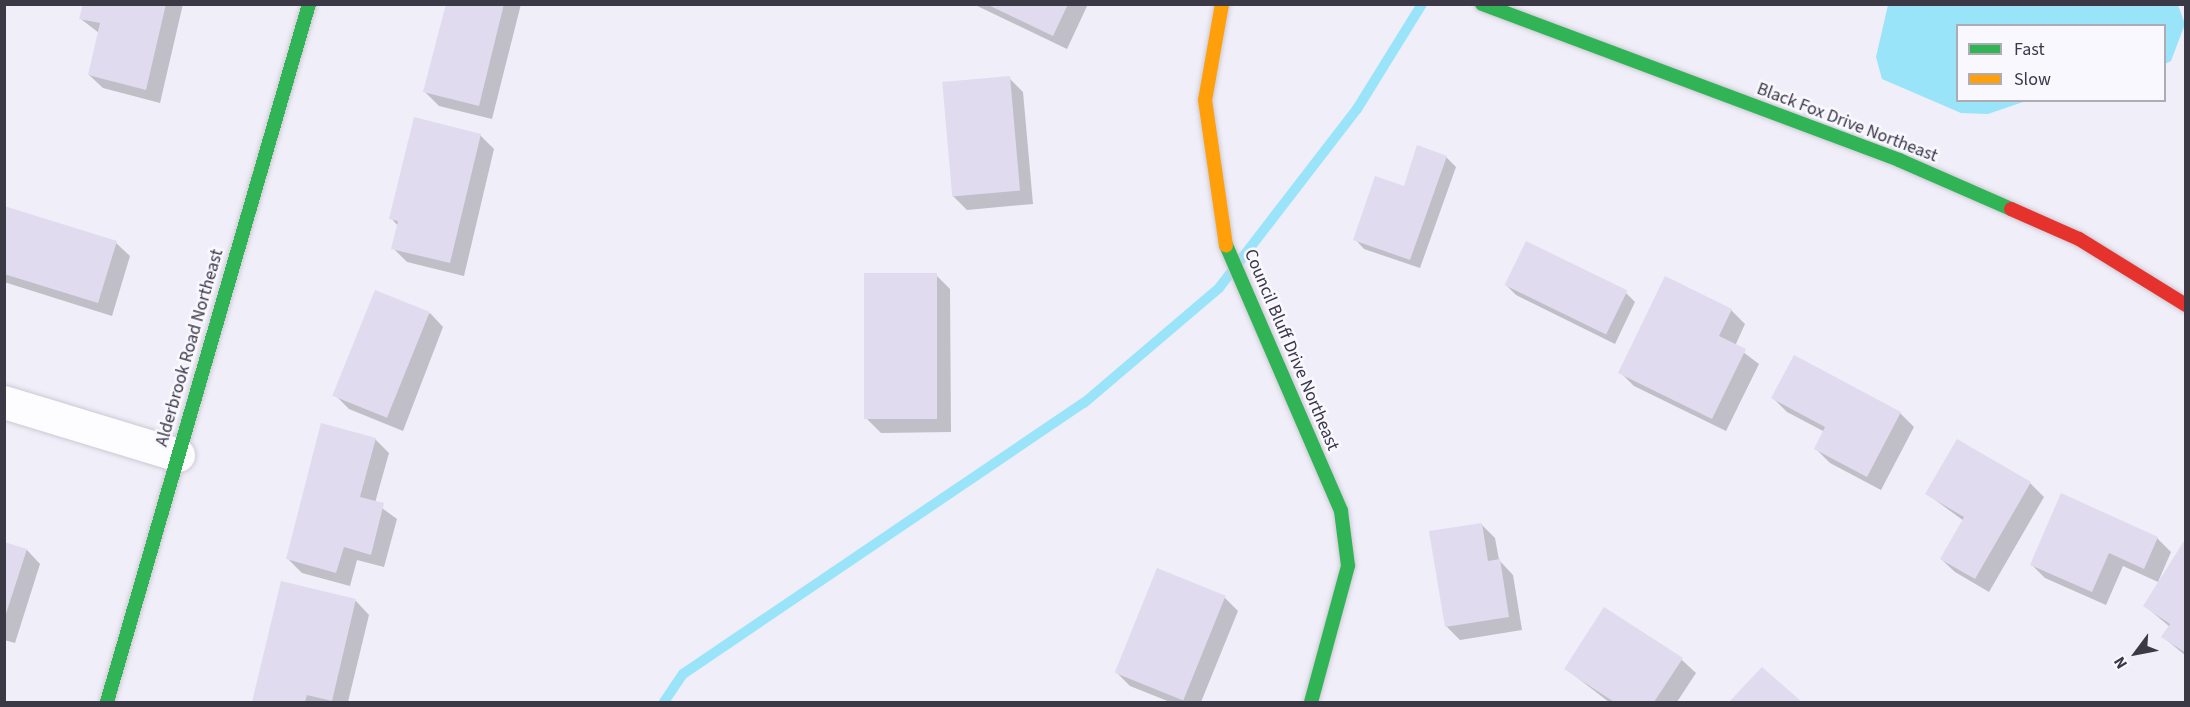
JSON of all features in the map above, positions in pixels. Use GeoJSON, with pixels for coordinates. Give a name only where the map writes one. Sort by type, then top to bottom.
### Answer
{"type":"FeatureCollection","features":[{"type":"Feature","properties":{"kind":"street","name":"Alderbrook Road Northeast"},"geometry":{"type":"LineString","coordinates":[[107,702],[309,4]]}},
{"type":"Feature","properties":{"kind":"street","name":"Council Bluff Drive Northeast"},"geometry":{"type":"LineString","coordinates":[[1222,4],[1205,100],[1227,249],[1341,511],[1348,566],[1312,702]]}},
{"type":"Feature","properties":{"kind":"street","name":"Black Fox Drive Northeast"},"geometry":{"type":"LineString","coordinates":[[1482,4],[1899,160],[2079,239],[2186,305]]}},
{"type":"Feature","properties":{"kind":"street"},"geometry":{"type":"LineString","coordinates":[[4,402],[178,455]]}},
{"type":"Feature","properties":{"kind":"water"},"geometry":{"type":"Polygon","coordinates":[[[1888,5],[2178,5],[2185,24],[2171,61],[2166,64],[2166,24],[1956,24],[1956,102],[2023,102],[1988,114],[1961,113],[1882,79],[1876,57],[1888,5]]]}},
{"type":"Feature","properties":{"kind":"building"},"geometry":{"type":"Polygon","coordinates":[[[83,4],[166,4],[146,90],[88,75],[100,23],[79,19],[83,4]]]}},
{"type":"Feature","properties":{"kind":"building"},"geometry":{"type":"Polygon","coordinates":[[[446,4],[504,4],[479,106],[423,92],[446,4]]]}},
{"type":"Feature","properties":{"kind":"building"},"geometry":{"type":"Polygon","coordinates":[[[986,4],[1068,4],[1053,36],[986,4]]]}},
{"type":"Feature","properties":{"kind":"building"},"geometry":{"type":"Polygon","coordinates":[[[1010,76],[1020,191],[952,196],[942,82],[1010,76]]]}},
{"type":"Feature","properties":{"kind":"building"},"geometry":{"type":"Polygon","coordinates":[[[414,117],[481,134],[450,263],[391,249],[398,221],[389,219],[414,117]]]}},
{"type":"Feature","properties":{"kind":"building"},"geometry":{"type":"Polygon","coordinates":[[[1417,145],[1447,156],[1410,260],[1353,240],[1375,176],[1404,186],[1417,145]]]}},
{"type":"Feature","properties":{"kind":"building"},"geometry":{"type":"Polygon","coordinates":[[[4,206],[117,241],[98,303],[4,274],[4,206]]]}},
{"type":"Feature","properties":{"kind":"building"},"geometry":{"type":"Polygon","coordinates":[[[1526,241],[1628,291],[1606,335],[1505,285],[1526,241]]]}},
{"type":"Feature","properties":{"kind":"building"},"geometry":{"type":"Polygon","coordinates":[[[864,273],[937,273],[937,419],[864,419],[864,273]]]}},
{"type":"Feature","properties":{"kind":"building"},"geometry":{"type":"Polygon","coordinates":[[[1665,276],[1732,309],[1719,336],[1746,349],[1712,419],[1618,373],[1665,276]]]}},
{"type":"Feature","properties":{"kind":"building"},"geometry":{"type":"Polygon","coordinates":[[[375,290],[430,312],[387,418],[332,396],[375,290]]]}},
{"type":"Feature","properties":{"kind":"building"},"geometry":{"type":"Polygon","coordinates":[[[1794,355],[1901,412],[1867,477],[1814,449],[1825,427],[1771,398],[1794,355]]]}},
{"type":"Feature","properties":{"kind":"building"},"geometry":{"type":"Polygon","coordinates":[[[321,423],[376,438],[360,497],[384,503],[371,555],[344,547],[336,573],[286,559],[321,423]]]}},
{"type":"Feature","properties":{"kind":"building"},"geometry":{"type":"Polygon","coordinates":[[[1957,439],[2031,482],[1975,579],[1940,559],[1964,517],[1925,494],[1957,439]]]}},
{"type":"Feature","properties":{"kind":"building"},"geometry":{"type":"Polygon","coordinates":[[[2061,493],[2158,537],[2144,569],[2109,553],[2092,592],[2030,565],[2061,493]]]}},
{"type":"Feature","properties":{"kind":"building"},"geometry":{"type":"Polygon","coordinates":[[[1482,523],[1488,561],[1500,559],[1509,617],[1445,627],[1429,531],[1482,523]]]}},
{"type":"Feature","properties":{"kind":"building"},"geometry":{"type":"Polygon","coordinates":[[[2184,541],[2186,542],[2186,653],[2161,637],[2170,624],[2143,606],[2184,541]]]}},
{"type":"Feature","properties":{"kind":"building"},"geometry":{"type":"Polygon","coordinates":[[[4,542],[27,549],[5,617],[4,617],[4,542]]]}},
{"type":"Feature","properties":{"kind":"building"},"geometry":{"type":"Polygon","coordinates":[[[1157,568],[1226,596],[1183,700],[1115,673],[1157,568]]]}},
{"type":"Feature","properties":{"kind":"building"},"geometry":{"type":"Polygon","coordinates":[[[281,581],[356,599],[332,701],[307,695],[305,702],[252,702],[281,581]]]}},
{"type":"Feature","properties":{"kind":"building"},"geometry":{"type":"Polygon","coordinates":[[[1604,607],[1683,658],[1654,702],[1614,702],[1564,669],[1604,607]]]}},
{"type":"Feature","properties":{"kind":"building"},"geometry":{"type":"Polygon","coordinates":[[[1762,667],[1802,702],[1729,702],[1762,667]]]}},
{"type":"Feature","properties":{"kind":"waterway"},"geometry":{"type":"LineString","coordinates":[[664,702],[683,674],[1084,403],[1219,288],[1357,109],[1422,4]]}},
{"type":"Feature","properties":{"kind":"traffic: fast"},"geometry":{"type":"LineString","coordinates":[[107,702],[309,4]]}},
{"type":"Feature","properties":{"kind":"traffic: fast"},"geometry":{"type":"LineString","coordinates":[[1482,4],[1899,160],[2011,209]]}},
{"type":"Feature","properties":{"kind":"traffic: fast"},"geometry":{"type":"LineString","coordinates":[[1226,245],[1341,511],[1348,566],[1311,702]]}},
{"type":"Feature","properties":{"kind":"traffic: slow"},"geometry":{"type":"LineString","coordinates":[[1222,4],[1205,100],[1226,245]]}},
{"type":"Feature","properties":{"kind":"traffic: jam"},"geometry":{"type":"LineString","coordinates":[[2011,209],[2079,239],[2186,305]]}}]}
